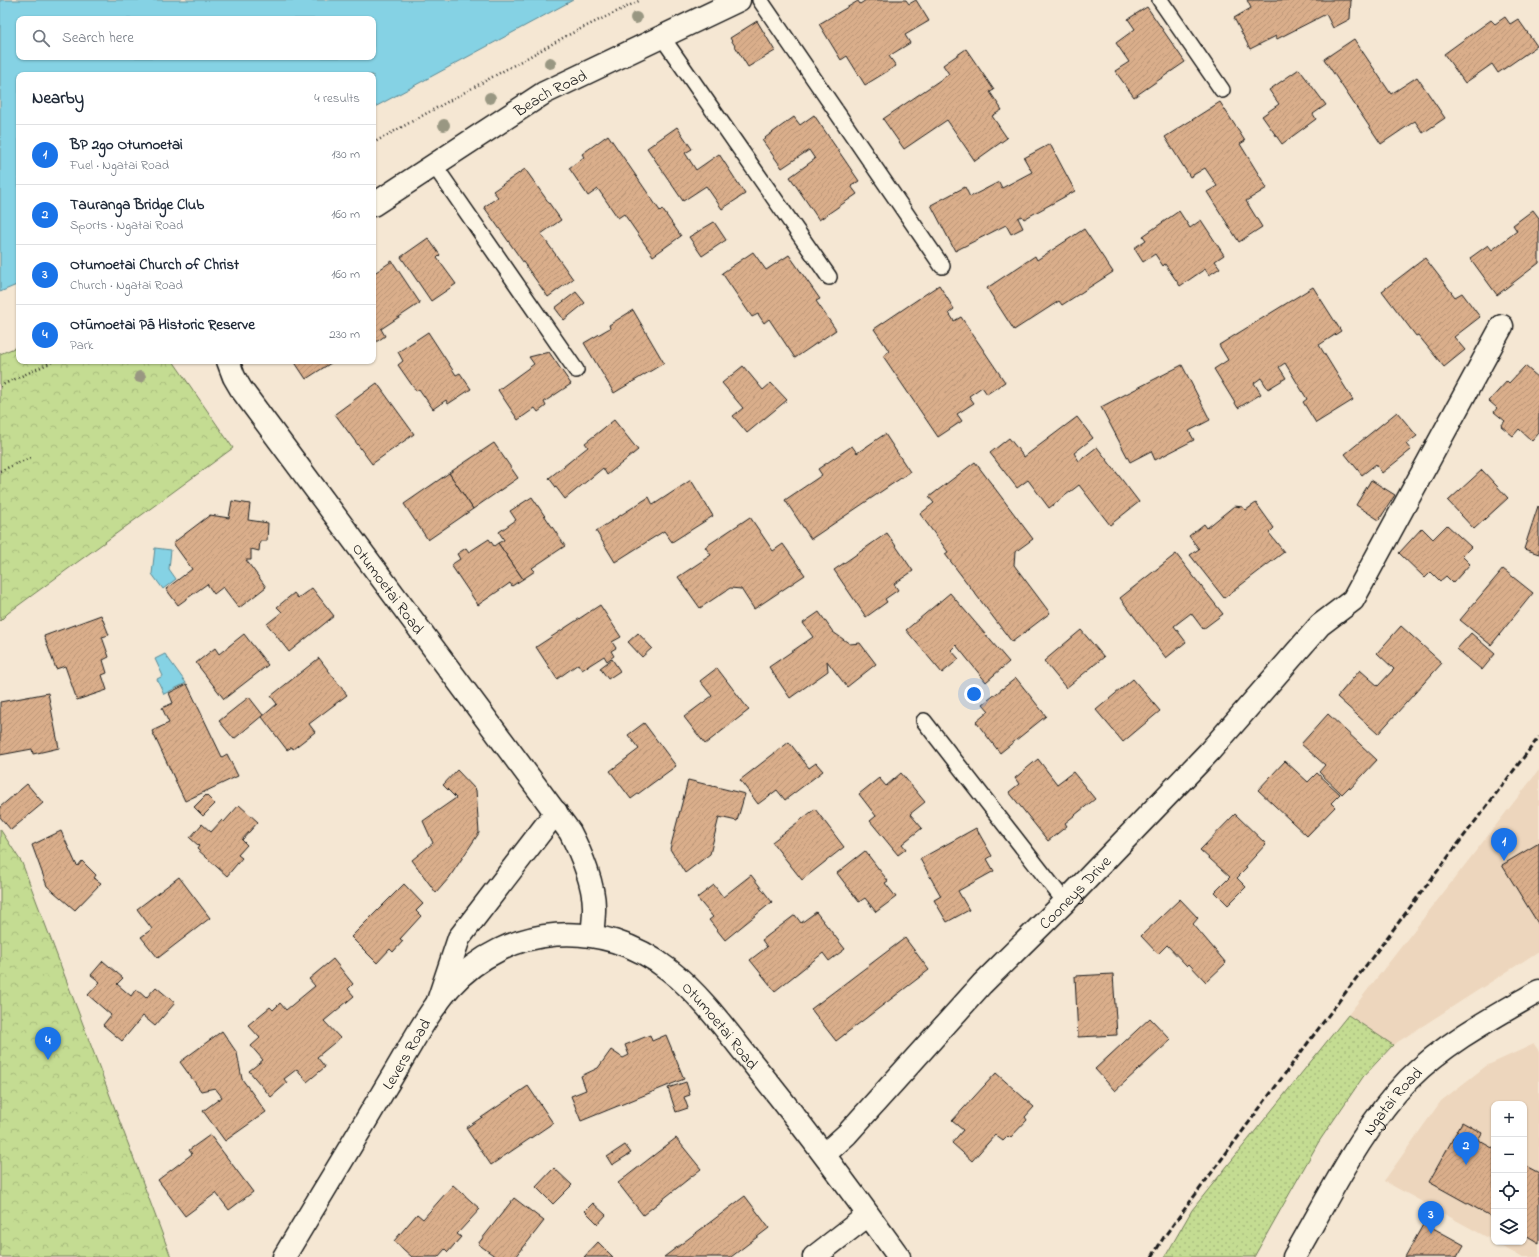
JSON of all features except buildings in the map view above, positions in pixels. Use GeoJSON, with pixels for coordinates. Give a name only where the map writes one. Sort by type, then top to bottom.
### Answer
{"type":"FeatureCollection","features":[{"type":"Feature","properties":{"kind":"street","name":"Beach Road"},"geometry":{"type":"LineString","coordinates":[[376,203],[544,93],[739,0]]}},
{"type":"Feature","properties":{"kind":"street","name":"Cooneys Drive"},"geometry":{"type":"LineString","coordinates":[[825,1154],[848,1134],[982,984],[1065,902],[1209,752],[1320,625],[1353,600],[1502,326]]}},
{"type":"Feature","properties":{"kind":"street","name":"Otumoetai Road"},"geometry":{"type":"LineString","coordinates":[[229,364],[242,390],[270,429],[556,812],[580,850],[586,868],[594,908],[592,935],[626,945],[650,957],[670,970],[687,987],[736,1042],[825,1154],[899,1257]]}},
{"type":"Feature","properties":{"kind":"street"},"geometry":{"type":"LineString","coordinates":[[436,1007],[459,938],[556,812]]}},
{"type":"Feature","properties":{"kind":"street","name":"Levers Road"},"geometry":{"type":"LineString","coordinates":[[284,1257],[436,1007],[450,987],[488,956],[515,943],[547,936],[574,933],[592,935]]}},
{"type":"Feature","properties":{"kind":"street","name":"Ngatai Road"},"geometry":{"type":"LineString","coordinates":[[1294,1257],[1357,1148],[1392,1098],[1410,1079],[1444,1050],[1539,991]]}},
{"type":"Feature","properties":{"kind":"street"},"geometry":{"type":"LineString","coordinates":[[814,1257],[868,1215]]}},
{"type":"Feature","properties":{"kind":"lane"},"geometry":{"type":"LineString","coordinates":[[760,0],[942,266]]}},
{"type":"Feature","properties":{"kind":"lane"},"geometry":{"type":"LineString","coordinates":[[1160,0],[1222,90]]}},
{"type":"Feature","properties":{"kind":"lane"},"geometry":{"type":"LineString","coordinates":[[662,37],[829,277]]}},
{"type":"Feature","properties":{"kind":"lane"},"geometry":{"type":"LineString","coordinates":[[434,165],[576,370]]}},
{"type":"Feature","properties":{"kind":"lane"},"geometry":{"type":"LineString","coordinates":[[924,721],[1065,902]]}},
{"type":"Feature","properties":{"kind":"path"},"geometry":{"type":"LineString","coordinates":[[376,141],[570,34],[641,0]]}},
{"type":"Feature","properties":{"kind":"path"},"geometry":{"type":"LineString","coordinates":[[0,386],[48,364]]}},
{"type":"Feature","properties":{"kind":"path"},"geometry":{"type":"LineString","coordinates":[[0,471],[32,457]]}},
{"type":"Feature","properties":{"kind":"shaded area"},"geometry":{"type":"Polygon","coordinates":[[[1539,770],[1539,951],[1393,1045],[1348,1015],[1539,770]]]}},
{"type":"Feature","properties":{"kind":"shaded area"},"geometry":{"type":"Polygon","coordinates":[[[1534,1044],[1539,1051],[1539,1257],[1523,1257],[1501,1245],[1527,1245],[1527,1101],[1491,1101],[1491,1239],[1384,1181],[1441,1101],[1486,1066],[1534,1044]]]}},
{"type":"Feature","properties":{"kind":"green space"},"geometry":{"type":"Polygon","coordinates":[[[16,347],[16,364],[175,364],[233,448],[8,613],[0,621],[0,354],[16,347]]]}},
{"type":"Feature","properties":{"kind":"green space"},"geometry":{"type":"Polygon","coordinates":[[[0,829],[22,863],[171,1257],[0,1257],[0,829]]]}},
{"type":"Feature","properties":{"kind":"green space"},"geometry":{"type":"Polygon","coordinates":[[[1348,1015],[1393,1045],[1363,1077],[1318,1143],[1254,1257],[1165,1257],[1192,1210],[1348,1015]]]}},
{"type":"Feature","properties":{"kind":"water"},"geometry":{"type":"Polygon","coordinates":[[[0,0],[573,0],[376,106],[376,72],[16,72],[16,285],[0,292],[0,0]]]}},
{"type":"Feature","properties":{"kind":"water"},"geometry":{"type":"Polygon","coordinates":[[[155,548],[171,550],[169,569],[176,579],[163,589],[152,574],[155,548]]]}},
{"type":"Feature","properties":{"kind":"water"},"geometry":{"type":"Polygon","coordinates":[[[165,654],[186,683],[164,694],[157,679],[163,676],[155,659],[165,654]]]}},
{"type":"Feature","properties":{"kind":"railway"},"geometry":{"type":"LineString","coordinates":[[1152,1257],[1164,1237],[1333,1009],[1539,737]]}},
{"type":"Feature","properties":{"kind":"place","name":"BP 2go Otumoetai"},"geometry":{"type":"Point","coordinates":[1504,861]}},
{"type":"Feature","properties":{"kind":"place","name":"Otūmoetai Pā Historic Reserve"},"geometry":{"type":"Point","coordinates":[48,1060]}},
{"type":"Feature","properties":{"kind":"place","name":"Tauranga Bridge Club"},"geometry":{"type":"Point","coordinates":[1466,1165]}},
{"type":"Feature","properties":{"kind":"place","name":"Otumoetai Church of Christ"},"geometry":{"type":"Point","coordinates":[1431,1234]}}]}
